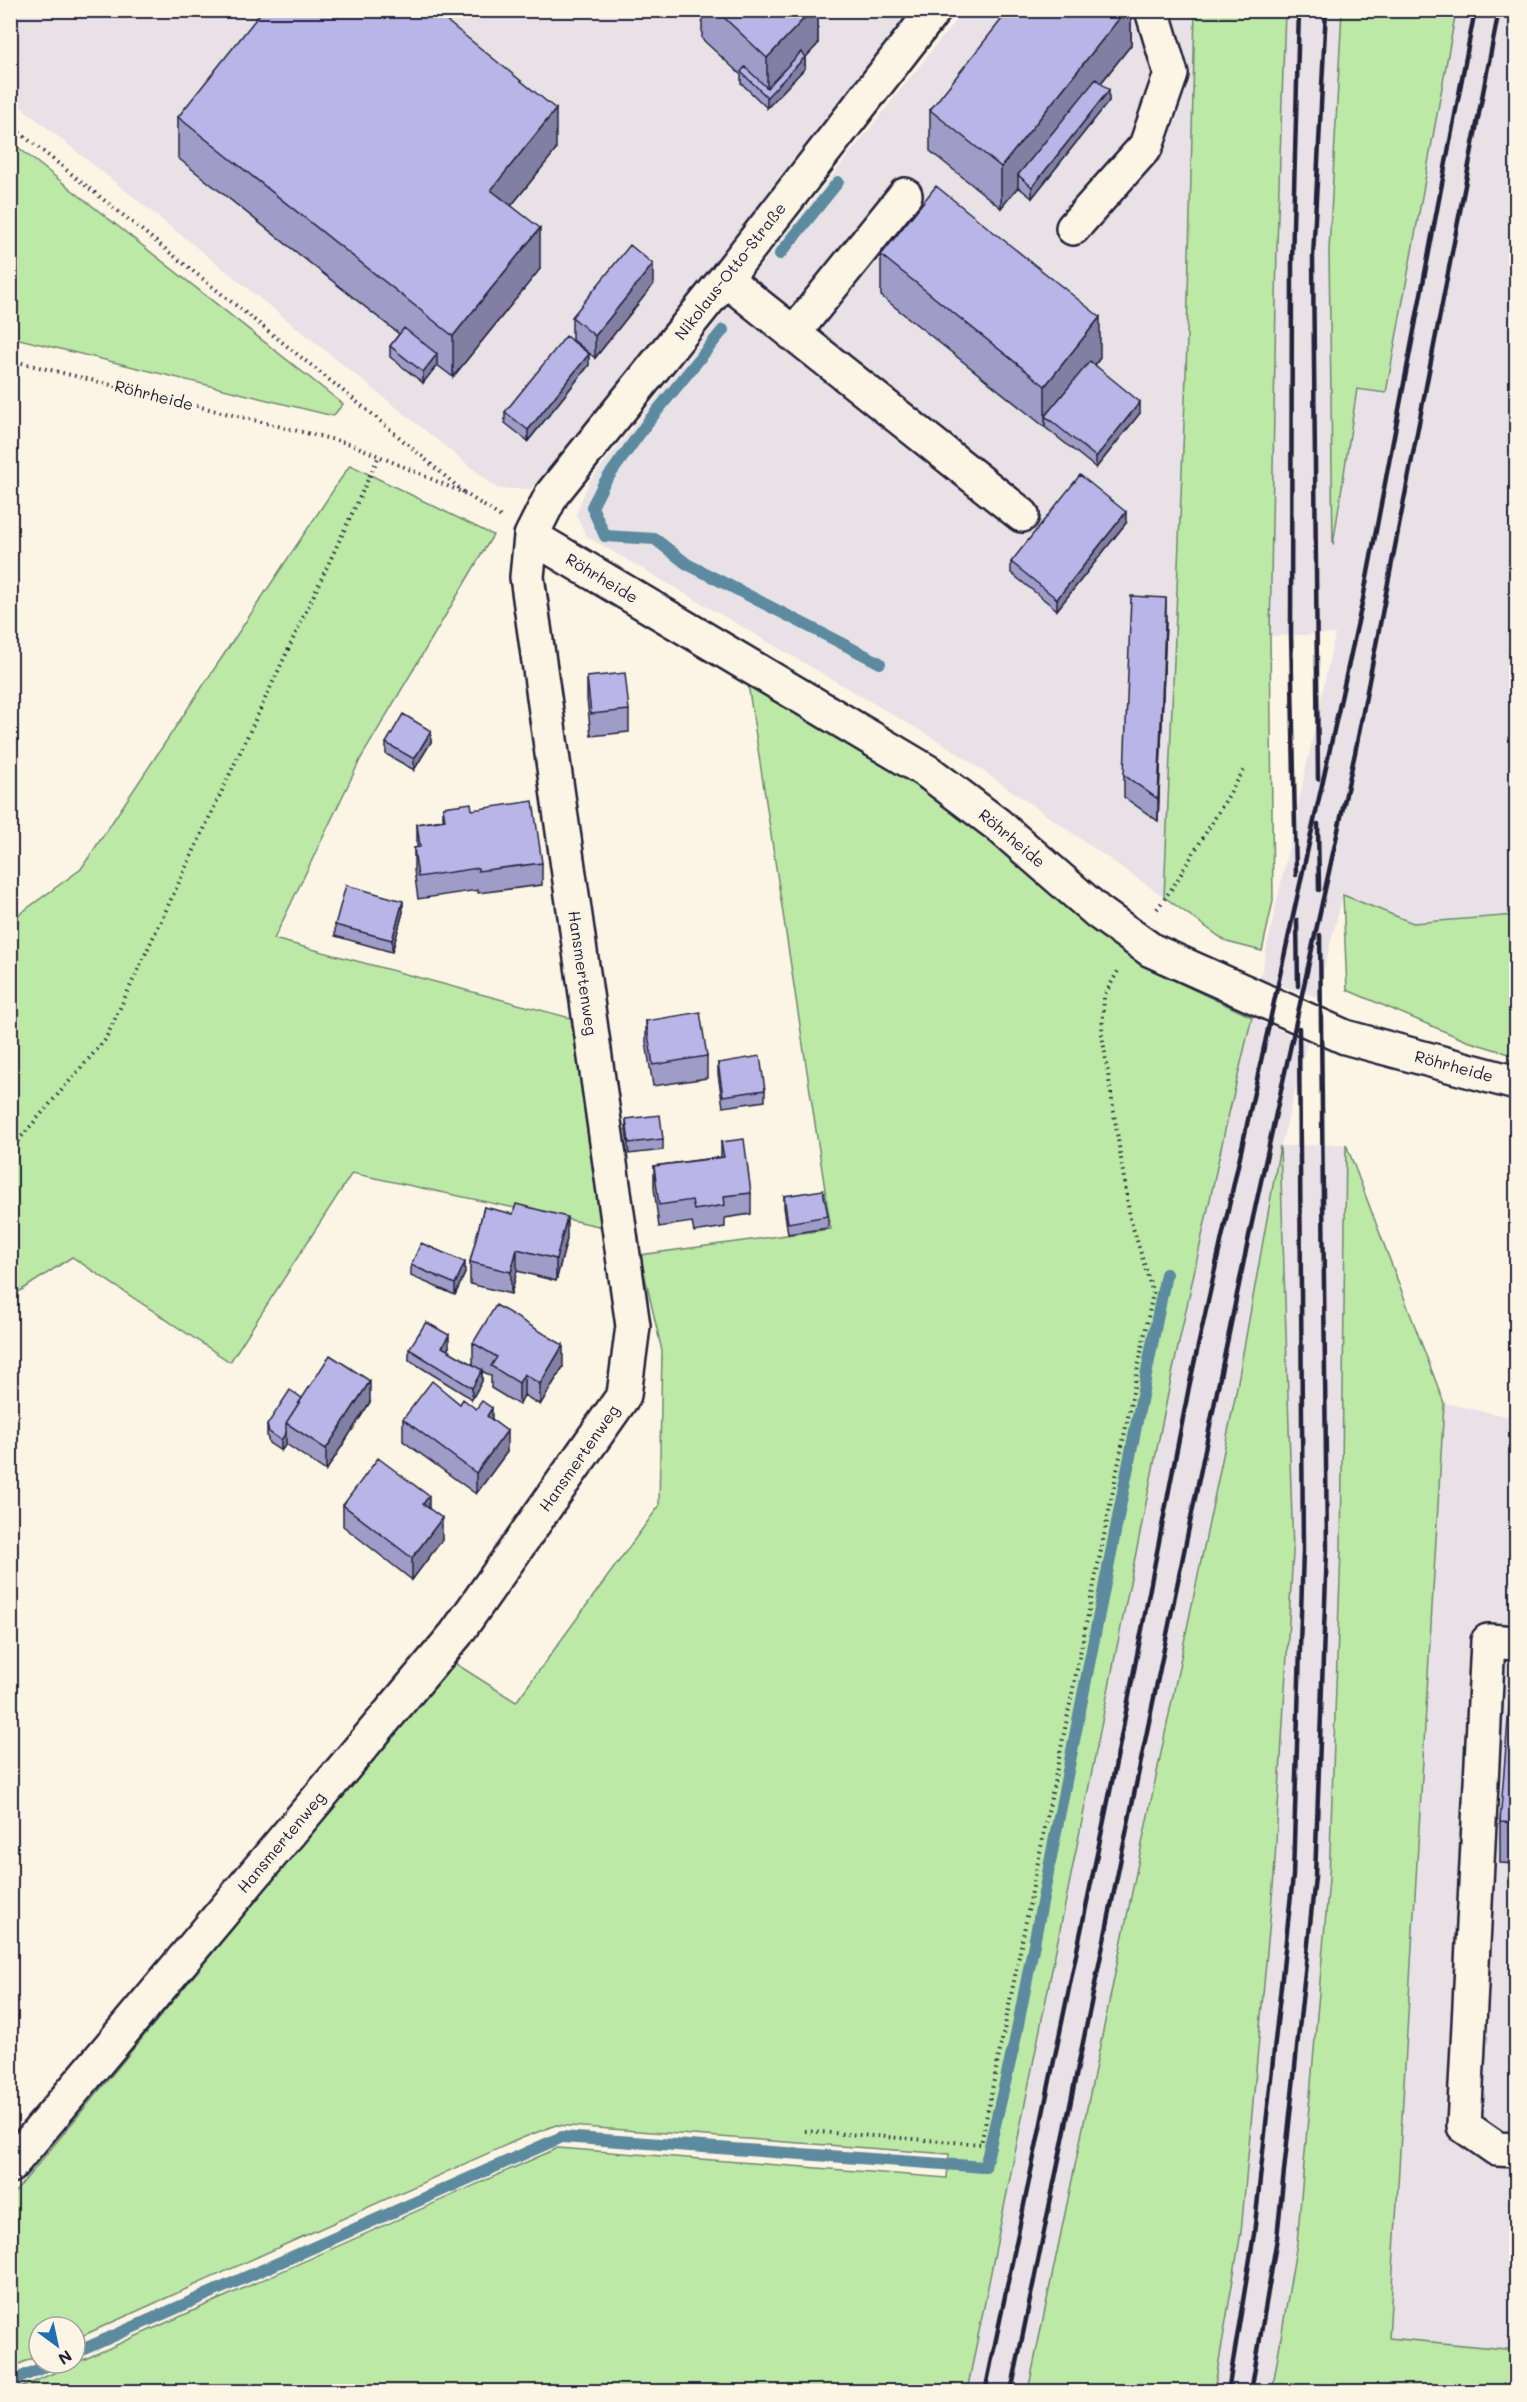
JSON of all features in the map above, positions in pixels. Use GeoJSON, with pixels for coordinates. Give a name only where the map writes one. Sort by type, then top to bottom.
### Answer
{"type":"FeatureCollection","features":[{"type":"Feature","properties":{"kind":"street","name":"Nikolaus-Otto-Straße"},"geometry":{"type":"LineString","coordinates":[[531,536],[552,494],[724,279],[934,10]]}},
{"type":"Feature","properties":{"kind":"street"},"geometry":{"type":"LineString","coordinates":[[1072,228],[1146,146],[1171,74],[1152,10]]}},
{"type":"Feature","properties":{"kind":"street"},"geometry":{"type":"LineString","coordinates":[[793,334],[905,195]]}},
{"type":"Feature","properties":{"kind":"street"},"geometry":{"type":"LineString","coordinates":[[724,279],[1022,515]]}},
{"type":"Feature","properties":{"kind":"street","name":"Röhrheide"},"geometry":{"type":"LineString","coordinates":[[531,536],[928,772],[998,825],[1098,912],[1151,950],[1345,1036],[1516,1083]]}},
{"type":"Feature","properties":{"kind":"street","name":"Hansmertenweg"},"geometry":{"type":"LineString","coordinates":[[10,2166],[456,1634],[624,1395],[633,1326],[527,577],[531,536]]}},
{"type":"Feature","properties":{"kind":"street"},"geometry":{"type":"LineString","coordinates":[[1516,1643],[1488,1641],[1464,2126],[1497,2149],[1516,2150]]}},
{"type":"Feature","properties":{"kind":"path","name":"Röhrheide"},"geometry":{"type":"LineString","coordinates":[[10,125],[372,414],[465,494],[351,444],[10,360]]}},
{"type":"Feature","properties":{"kind":"path"},"geometry":{"type":"LineString","coordinates":[[10,1150],[105,1040],[379,456]]}},
{"type":"Feature","properties":{"kind":"path"},"geometry":{"type":"LineString","coordinates":[[804,2131],[981,2144],[1153,1293],[1130,1218],[1102,1034],[1104,996],[1136,939],[1173,887],[1245,770]]}},
{"type":"Feature","properties":{"kind":"shaded area"},"geometry":{"type":"Polygon","coordinates":[[[10,11],[917,11],[644,357],[531,489],[498,489],[11,99],[10,11]]]}},
{"type":"Feature","properties":{"kind":"shaded area"},"geometry":{"type":"Polygon","coordinates":[[[963,11],[1195,11],[1186,376],[1164,897],[950,748],[586,536],[576,514],[589,482],[963,11]]]}},
{"type":"Feature","properties":{"kind":"shaded area"},"geometry":{"type":"Polygon","coordinates":[[[1285,11],[1342,11],[1329,250],[1333,540],[1357,389],[1386,393],[1456,11],[1516,11],[1516,915],[1413,923],[1343,895],[1317,997],[1260,979],[1335,634],[1270,636],[1277,245],[1285,11]]]}},
{"type":"Feature","properties":{"kind":"shaded area"},"geometry":{"type":"Polygon","coordinates":[[[1252,1017],[1307,1043],[1281,1146],[1346,1144],[1341,1550],[1329,1879],[1297,2243],[1272,2391],[1214,2391],[1241,2232],[1274,1876],[1293,1552],[1280,1150],[1235,1398],[1028,2391],[967,2392],[1170,1384],[1252,1017]]]}},
{"type":"Feature","properties":{"kind":"shaded area"},"geometry":{"type":"Polygon","coordinates":[[[1444,1403],[1516,1418],[1516,2350],[1389,2338],[1444,1403]]]}},
{"type":"Feature","properties":{"kind":"green space"},"geometry":{"type":"Polygon","coordinates":[[[1195,11],[1285,11],[1277,245],[1270,636],[1273,901],[1262,951],[1227,942],[1164,897],[1186,376],[1195,11]]]}},
{"type":"Feature","properties":{"kind":"green space"},"geometry":{"type":"Polygon","coordinates":[[[1342,11],[1456,11],[1386,393],[1357,389],[1333,545],[1329,250],[1342,11]]]}},
{"type":"Feature","properties":{"kind":"green space"},"geometry":{"type":"Polygon","coordinates":[[[10,141],[343,404],[333,416],[11,337],[10,141]]]}},
{"type":"Feature","properties":{"kind":"green space"},"geometry":{"type":"Polygon","coordinates":[[[350,465],[493,535],[361,758],[274,939],[578,1020],[608,1228],[352,1173],[230,1362],[72,1257],[11,1297],[10,921],[81,869],[350,465]]]}},
{"type":"Feature","properties":{"kind":"green space"},"geometry":{"type":"Polygon","coordinates":[[[747,677],[914,781],[984,832],[1141,965],[1252,1017],[1170,1384],[967,2391],[11,2392],[49,2375],[87,2375],[87,2358],[558,2148],[947,2178],[949,2154],[556,2125],[522,2138],[87,2334],[87,2315],[27,2315],[27,2361],[11,2368],[11,2197],[453,1662],[516,1702],[659,1506],[662,1351],[640,1255],[831,1229],[747,677]]]}},
{"type":"Feature","properties":{"kind":"green space"},"geometry":{"type":"Polygon","coordinates":[[[1343,895],[1413,923],[1516,915],[1516,1056],[1467,1041],[1347,990],[1343,895]]]}},
{"type":"Feature","properties":{"kind":"green space"},"geometry":{"type":"Polygon","coordinates":[[[1346,1144],[1444,1403],[1389,2338],[1516,2350],[1516,2391],[1272,2391],[1297,2243],[1329,1879],[1341,1550],[1346,1144]]]}},
{"type":"Feature","properties":{"kind":"green space"},"geometry":{"type":"Polygon","coordinates":[[[1280,1146],[1293,1552],[1274,1876],[1241,2232],[1214,2391],[1028,2391],[1235,1398],[1280,1146]]]}},
{"type":"Feature","properties":{"kind":"building"},"geometry":{"type":"Polygon","coordinates":[[[263,10],[433,10],[556,109],[491,190],[540,228],[453,336],[178,117],[263,10]]]}},
{"type":"Feature","properties":{"kind":"building"},"geometry":{"type":"Polygon","coordinates":[[[716,10],[812,10],[767,58],[716,10]]]}},
{"type":"Feature","properties":{"kind":"building"},"geometry":{"type":"Polygon","coordinates":[[[1009,10],[1126,10],[1001,167],[930,110],[1009,10]]]}},
{"type":"Feature","properties":{"kind":"building"},"geometry":{"type":"Polygon","coordinates":[[[801,52],[805,57],[767,97],[741,72],[745,67],[767,88],[801,52]]]}},
{"type":"Feature","properties":{"kind":"building"},"geometry":{"type":"Polygon","coordinates":[[[1096,79],[1109,90],[1032,187],[1018,175],[1096,79]]]}},
{"type":"Feature","properties":{"kind":"building"},"geometry":{"type":"Polygon","coordinates":[[[936,186],[1100,317],[1045,386],[881,255],[936,186]]]}},
{"type":"Feature","properties":{"kind":"building"},"geometry":{"type":"Polygon","coordinates":[[[630,245],[653,264],[595,336],[572,317],[630,245]]]}},
{"type":"Feature","properties":{"kind":"building"},"geometry":{"type":"Polygon","coordinates":[[[404,328],[437,354],[423,372],[390,346],[404,328]]]}},
{"type":"Feature","properties":{"kind":"building"},"geometry":{"type":"Polygon","coordinates":[[[566,336],[589,354],[528,430],[505,412],[566,336]]]}},
{"type":"Feature","properties":{"kind":"building"},"geometry":{"type":"Polygon","coordinates":[[[1090,361],[1140,402],[1096,457],[1045,416],[1090,361]]]}},
{"type":"Feature","properties":{"kind":"building"},"geometry":{"type":"Polygon","coordinates":[[[1080,475],[1126,512],[1057,599],[1011,562],[1080,475]]]}},
{"type":"Feature","properties":{"kind":"building"},"geometry":{"type":"Polygon","coordinates":[[[1131,596],[1166,598],[1158,799],[1124,775],[1131,596]]]}},
{"type":"Feature","properties":{"kind":"building"},"geometry":{"type":"Polygon","coordinates":[[[625,673],[629,710],[591,714],[587,677],[625,673]]]}},
{"type":"Feature","properties":{"kind":"building"},"geometry":{"type":"Polygon","coordinates":[[[403,714],[431,731],[414,759],[386,743],[403,714]]]}},
{"type":"Feature","properties":{"kind":"building"},"geometry":{"type":"Polygon","coordinates":[[[533,801],[542,863],[478,871],[478,868],[418,877],[414,848],[420,847],[417,824],[445,820],[443,807],[471,803],[472,810],[533,801]]]}},
{"type":"Feature","properties":{"kind":"building"},"geometry":{"type":"Polygon","coordinates":[[[346,885],[403,901],[392,940],[335,925],[346,885]]]}},
{"type":"Feature","properties":{"kind":"building"},"geometry":{"type":"Polygon","coordinates":[[[700,1012],[707,1056],[653,1065],[646,1021],[700,1012]]]}},
{"type":"Feature","properties":{"kind":"building"},"geometry":{"type":"Polygon","coordinates":[[[760,1056],[765,1090],[723,1096],[718,1063],[760,1056]]]}},
{"type":"Feature","properties":{"kind":"building"},"geometry":{"type":"Polygon","coordinates":[[[660,1115],[663,1139],[629,1143],[626,1119],[660,1115]]]}},
{"type":"Feature","properties":{"kind":"building"},"geometry":{"type":"Polygon","coordinates":[[[744,1139],[751,1193],[724,1196],[725,1205],[694,1210],[692,1200],[659,1205],[654,1166],[724,1157],[721,1142],[744,1139]]]}},
{"type":"Feature","properties":{"kind":"building"},"geometry":{"type":"Polygon","coordinates":[[[823,1190],[828,1216],[788,1223],[784,1196],[823,1190]]]}},
{"type":"Feature","properties":{"kind":"building"},"geometry":{"type":"Polygon","coordinates":[[[516,1204],[567,1217],[556,1259],[517,1249],[511,1272],[470,1262],[484,1207],[513,1214],[516,1204]]]}},
{"type":"Feature","properties":{"kind":"building"},"geometry":{"type":"Polygon","coordinates":[[[421,1243],[465,1262],[455,1284],[411,1265],[421,1243]]]}},
{"type":"Feature","properties":{"kind":"building"},"geometry":{"type":"Polygon","coordinates":[[[496,1305],[563,1345],[540,1384],[524,1374],[519,1383],[491,1366],[497,1357],[473,1343],[496,1305]]]}},
{"type":"Feature","properties":{"kind":"building"},"geometry":{"type":"Polygon","coordinates":[[[426,1322],[449,1335],[442,1347],[482,1370],[472,1388],[409,1349],[426,1322]]]}},
{"type":"Feature","properties":{"kind":"building"},"geometry":{"type":"Polygon","coordinates":[[[330,1355],[370,1381],[326,1449],[286,1423],[330,1355]]]}},
{"type":"Feature","properties":{"kind":"building"},"geometry":{"type":"Polygon","coordinates":[[[432,1381],[460,1404],[463,1399],[476,1409],[482,1401],[492,1408],[487,1416],[507,1431],[476,1473],[403,1419],[432,1381]]]}},
{"type":"Feature","properties":{"kind":"building"},"geometry":{"type":"Polygon","coordinates":[[[290,1390],[302,1398],[286,1423],[286,1433],[281,1440],[269,1432],[267,1425],[290,1390]]]}},
{"type":"Feature","properties":{"kind":"building"},"geometry":{"type":"Polygon","coordinates":[[[378,1458],[429,1496],[423,1504],[442,1518],[412,1558],[343,1505],[378,1458]]]}},
{"type":"Feature","properties":{"kind":"building"},"geometry":{"type":"Polygon","coordinates":[[[1512,1669],[1516,1669],[1516,1823],[1500,1822],[1512,1669]]]}},
{"type":"Feature","properties":{"kind":"waterway"},"geometry":{"type":"LineString","coordinates":[[780,254],[838,182]]}},
{"type":"Feature","properties":{"kind":"waterway"},"geometry":{"type":"LineString","coordinates":[[723,330],[648,422],[604,483],[592,507],[605,536],[655,539],[687,564],[880,663]]}},
{"type":"Feature","properties":{"kind":"waterway"},"geometry":{"type":"LineString","coordinates":[[87,2348],[562,2137],[985,2167],[1014,2045],[1166,1274]]}},
{"type":"Feature","properties":{"kind":"waterway"},"geometry":{"type":"LineString","coordinates":[[10,2382],[27,2374]]}},
{"type":"Feature","properties":{"kind":"railway"},"geometry":{"type":"LineString","coordinates":[[1296,875],[1291,632],[1292,263],[1299,10]]}},
{"type":"Feature","properties":{"kind":"railway"},"geometry":{"type":"LineString","coordinates":[[1318,779],[1313,257],[1326,10]]}},
{"type":"Feature","properties":{"kind":"railway"},"geometry":{"type":"LineString","coordinates":[[985,2392],[1117,1758],[1189,1387],[1363,599],[1475,10]]}},
{"type":"Feature","properties":{"kind":"railway"},"geometry":{"type":"LineString","coordinates":[[1011,2392],[1249,1236],[1355,753],[1499,10]]}},
{"type":"Feature","properties":{"kind":"railway"},"geometry":{"type":"LineString","coordinates":[[1318,824],[1319,890]]}},
{"type":"Feature","properties":{"kind":"railway"},"geometry":{"type":"LineString","coordinates":[[1297,920],[1298,986]]}},
{"type":"Feature","properties":{"kind":"railway"},"geometry":{"type":"LineString","coordinates":[[1251,2392],[1277,2238],[1315,1877],[1327,1549],[1320,935]]}},
{"type":"Feature","properties":{"kind":"railway"},"geometry":{"type":"LineString","coordinates":[[1228,2392],[1254,2234],[1293,1876],[1303,1550],[1299,1028]]}}]}
